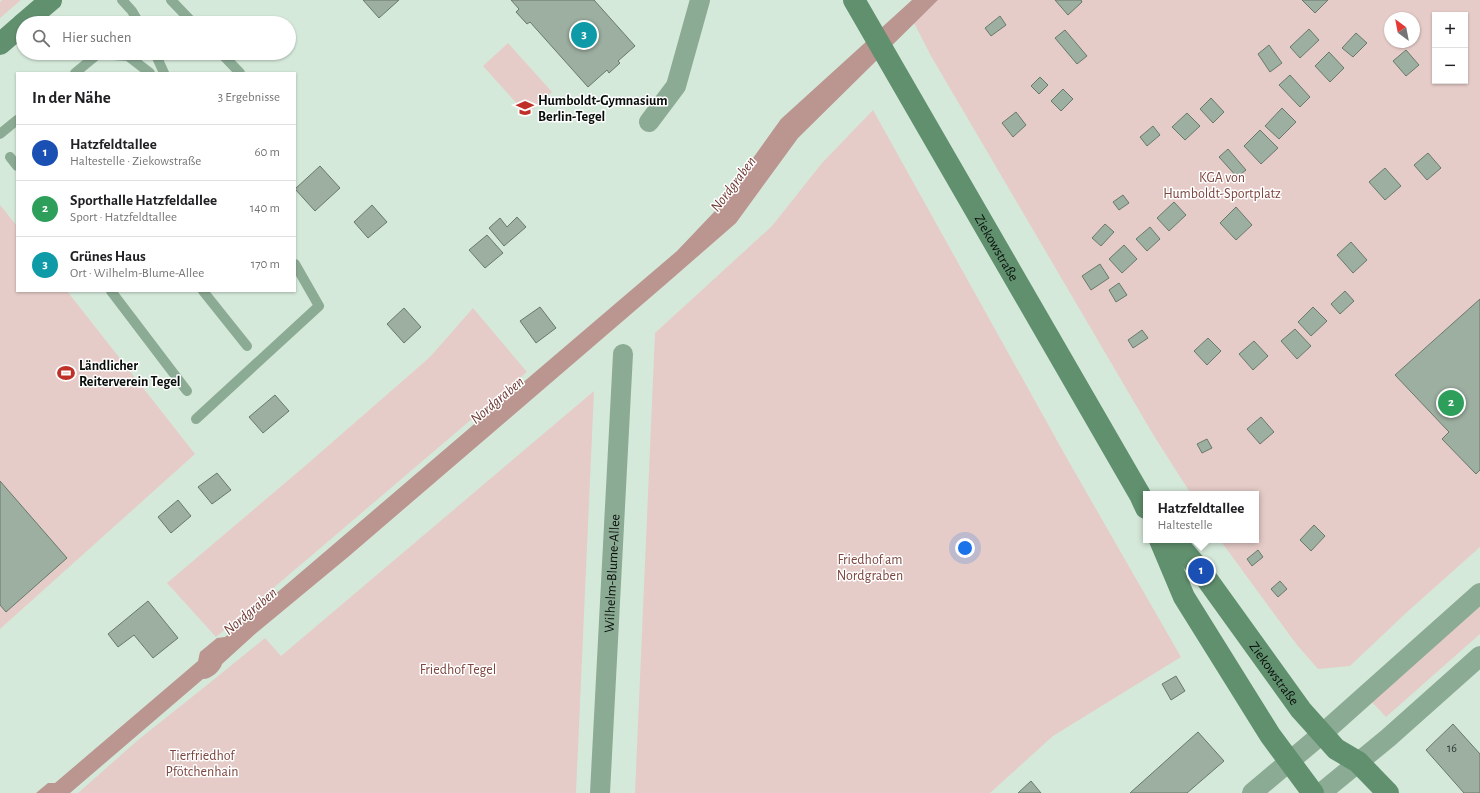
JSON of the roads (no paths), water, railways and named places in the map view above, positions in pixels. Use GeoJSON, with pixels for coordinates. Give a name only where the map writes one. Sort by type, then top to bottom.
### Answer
{"type":"FeatureCollection","features":[{"type":"Feature","properties":{"kind":"street"},"geometry":{"type":"LineString","coordinates":[[33,16],[51,0]]}},
{"type":"Feature","properties":{"kind":"street"},"geometry":{"type":"LineString","coordinates":[[649,122],[676,86],[700,0]]}},
{"type":"Feature","properties":{"kind":"street","name":"Ziekowstraße"},"geometry":{"type":"LineString","coordinates":[[854,0],[1143,500]]}},
{"type":"Feature","properties":{"kind":"street"},"geometry":{"type":"LineString","coordinates":[[0,44],[16,31]]}},
{"type":"Feature","properties":{"kind":"street","name":"Wilhelm-Blume-Allee"},"geometry":{"type":"LineString","coordinates":[[600,793],[623,354]]}},
{"type":"Feature","properties":{"kind":"street"},"geometry":{"type":"LineString","coordinates":[[1161,543],[1184,597],[1270,735],[1314,793]]}},
{"type":"Feature","properties":{"kind":"street","name":"Ziekowstraße"},"geometry":{"type":"LineString","coordinates":[[1177,543],[1201,571],[1301,710],[1336,749],[1358,762],[1388,793]]}},
{"type":"Feature","properties":{"kind":"street"},"geometry":{"type":"LineString","coordinates":[[1252,793],[1322,734],[1480,593]]}},
{"type":"Feature","properties":{"kind":"street"},"geometry":{"type":"LineString","coordinates":[[1321,793],[1388,738],[1480,656]]}},
{"type":"Feature","properties":{"kind":"lane"},"geometry":{"type":"LineString","coordinates":[[122,0],[134,16]]}},
{"type":"Feature","properties":{"kind":"lane"},"geometry":{"type":"LineString","coordinates":[[171,0],[186,16]]}},
{"type":"Feature","properties":{"kind":"lane"},"geometry":{"type":"LineString","coordinates":[[76,72],[91,60]]}},
{"type":"Feature","properties":{"kind":"lane"},"geometry":{"type":"LineString","coordinates":[[133,60],[149,72]]}},
{"type":"Feature","properties":{"kind":"lane"},"geometry":{"type":"LineString","coordinates":[[158,60],[164,72]]}},
{"type":"Feature","properties":{"kind":"lane"},"geometry":{"type":"LineString","coordinates":[[228,60],[239,72]]}},
{"type":"Feature","properties":{"kind":"lane"},"geometry":{"type":"LineString","coordinates":[[0,134],[16,121]]}},
{"type":"Feature","properties":{"kind":"lane"},"geometry":{"type":"LineString","coordinates":[[10,157],[16,165]]}},
{"type":"Feature","properties":{"kind":"lane"},"geometry":{"type":"LineString","coordinates":[[196,420],[319,306],[296,266]]}},
{"type":"Feature","properties":{"kind":"lane"},"geometry":{"type":"LineString","coordinates":[[112,292],[187,392]]}},
{"type":"Feature","properties":{"kind":"lane"},"geometry":{"type":"LineString","coordinates":[[204,292],[247,346]]}},
{"type":"Feature","properties":{"kind":"place","name":"Grünes Haus"},"geometry":{"type":"Point","coordinates":[584,35]}},
{"type":"Feature","properties":{"kind":"place","name":"Humboldt-Gymnasium Berlin-Tegel"},"geometry":{"type":"Point","coordinates":[525,108]}},
{"type":"Feature","properties":{"kind":"place","name":"Ländlicher Reiterverein Tegel"},"geometry":{"type":"Point","coordinates":[66,373]}},
{"type":"Feature","properties":{"kind":"place","name":"Sporthalle Hatzfeldallee"},"geometry":{"type":"Point","coordinates":[1451,403]}},
{"type":"Feature","properties":{"kind":"place","name":"Hatzfeldtallee"},"geometry":{"type":"Point","coordinates":[1201,571]}},
{"type":"Feature","properties":{"kind":"park label","name":"KGA von Humboldt-Sportplatz"},"geometry":{"type":"Point","coordinates":[1222,186]}},
{"type":"Feature","properties":{"kind":"park label","name":"Friedhof am Nordgraben"},"geometry":{"type":"Point","coordinates":[870,568]}},
{"type":"Feature","properties":{"kind":"park label","name":"Friedhof Tegel"},"geometry":{"type":"Point","coordinates":[458,669]}},
{"type":"Feature","properties":{"kind":"park label","name":"Tierfriedhof Pfötchenhain"},"geometry":{"type":"Point","coordinates":[202,764]}},
{"type":"Feature","properties":{"kind":"water label","name":"Nordgraben"},"geometry":{"type":"Point","coordinates":[733,184]}},
{"type":"Feature","properties":{"kind":"water label","name":"Nordgraben"},"geometry":{"type":"Point","coordinates":[497,400]}},
{"type":"Feature","properties":{"kind":"water label","name":"Nordgraben"},"geometry":{"type":"Point","coordinates":[250,611]}}]}
